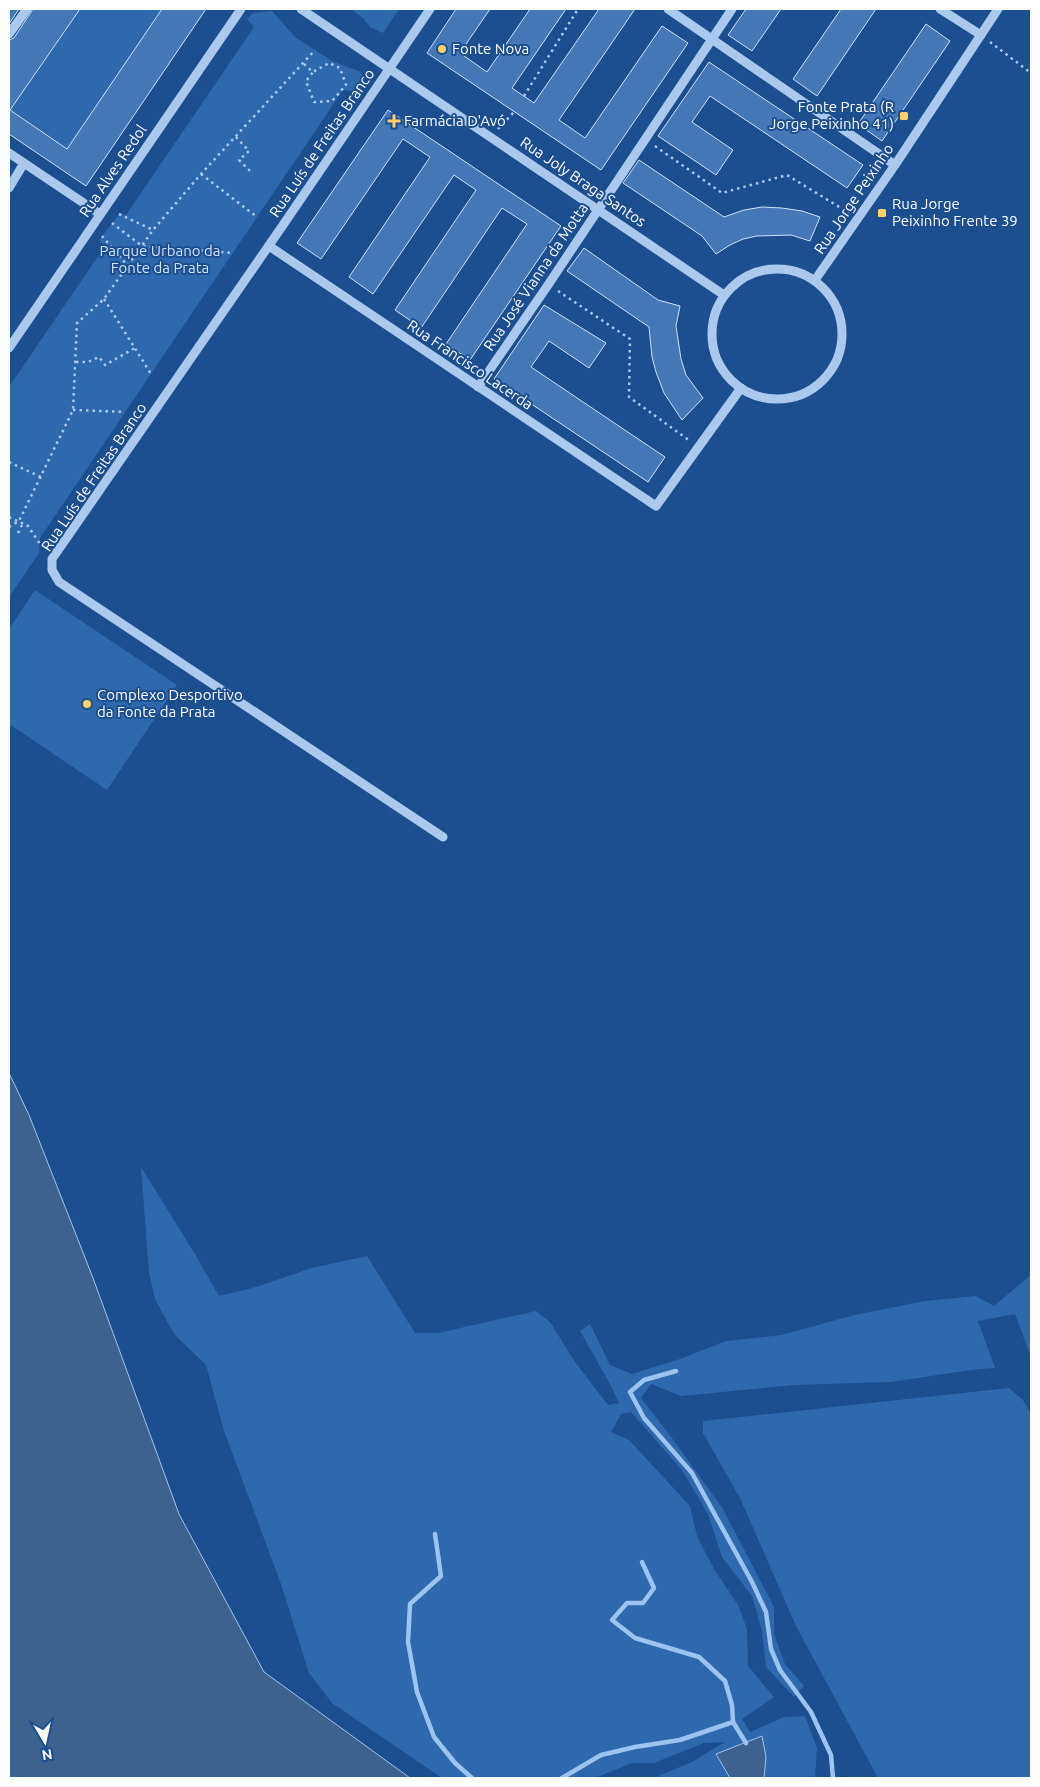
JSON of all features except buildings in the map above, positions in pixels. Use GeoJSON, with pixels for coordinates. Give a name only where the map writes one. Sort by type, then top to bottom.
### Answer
{"type":"FeatureCollection","features":[{"type":"Feature","properties":{"kind":"street"},"geometry":{"type":"LineString","coordinates":[[9,34],[27,9]]}},
{"type":"Feature","properties":{"kind":"street","name":"Rua Alves Redol"},"geometry":{"type":"LineString","coordinates":[[9,348],[240,9]]}},
{"type":"Feature","properties":{"kind":"street","name":"Rua Joly Braga Santos"},"geometry":{"type":"LineString","coordinates":[[301,9],[724,295]]}},
{"type":"Feature","properties":{"kind":"street","name":"Rua Luís de Freitas Branco"},"geometry":{"type":"LineString","coordinates":[[430,9],[269,246],[52,559],[52,570],[59,582],[443,837]]}},
{"type":"Feature","properties":{"kind":"street"},"geometry":{"type":"LineString","coordinates":[[668,9],[895,165]]}},
{"type":"Feature","properties":{"kind":"street","name":"Rua José Vianna da Motta"},"geometry":{"type":"LineString","coordinates":[[478,387],[732,9]]}},
{"type":"Feature","properties":{"kind":"street"},"geometry":{"type":"LineString","coordinates":[[940,9],[981,35]]}},
{"type":"Feature","properties":{"kind":"street","name":"Rua Jorge Peixinho"},"geometry":{"type":"LineString","coordinates":[[815,280],[895,165],[998,9]]}},
{"type":"Feature","properties":{"kind":"street"},"geometry":{"type":"LineString","coordinates":[[9,152],[100,214]]}},
{"type":"Feature","properties":{"kind":"street"},"geometry":{"type":"LineString","coordinates":[[9,188],[24,163]]}},
{"type":"Feature","properties":{"kind":"street","name":"Rua Francisco Lacerda"},"geometry":{"type":"LineString","coordinates":[[269,246],[656,506],[698,448]]}},
{"type":"Feature","properties":{"kind":"street"},"geometry":{"type":"LineString","coordinates":[[777,268],[797,272],[815,280],[831,296],[840,317],[842,339],[837,361],[824,380],[806,392],[784,399],[761,397],[741,388],[725,374],[715,355],[711,334],[715,314],[724,295],[739,281],[757,272],[777,268]]}},
{"type":"Feature","properties":{"kind":"street"},"geometry":{"type":"LineString","coordinates":[[698,448],[741,388]]}},
{"type":"Feature","properties":{"kind":"path"},"geometry":{"type":"LineString","coordinates":[[524,96],[578,9]]}},
{"type":"Feature","properties":{"kind":"path"},"geometry":{"type":"LineString","coordinates":[[981,35],[1031,73]]}},
{"type":"Feature","properties":{"kind":"path"},"geometry":{"type":"LineString","coordinates":[[9,527],[19,521],[73,410],[77,323],[104,299],[153,230],[201,174],[315,50]]}},
{"type":"Feature","properties":{"kind":"path"},"geometry":{"type":"LineString","coordinates":[[329,63],[340,68],[346,85],[332,101],[314,102],[306,81],[313,72],[329,63]]}},
{"type":"Feature","properties":{"kind":"path"},"geometry":{"type":"LineString","coordinates":[[304,64],[313,72]]}},
{"type":"Feature","properties":{"kind":"path"},"geometry":{"type":"LineString","coordinates":[[491,137],[514,112]]}},
{"type":"Feature","properties":{"kind":"path"},"geometry":{"type":"LineString","coordinates":[[236,137],[249,151],[239,160],[250,171]]}},
{"type":"Feature","properties":{"kind":"path"},"geometry":{"type":"LineString","coordinates":[[645,140],[722,193],[787,175],[858,219]]}},
{"type":"Feature","properties":{"kind":"path"},"geometry":{"type":"LineString","coordinates":[[201,174],[257,217]]}},
{"type":"Feature","properties":{"kind":"path"},"geometry":{"type":"LineString","coordinates":[[118,214],[153,230]]}},
{"type":"Feature","properties":{"kind":"path"},"geometry":{"type":"LineString","coordinates":[[112,223],[142,246],[233,253]]}},
{"type":"Feature","properties":{"kind":"path"},"geometry":{"type":"LineString","coordinates":[[102,236],[127,265]]}},
{"type":"Feature","properties":{"kind":"path"},"geometry":{"type":"LineString","coordinates":[[548,285],[630,338],[629,397],[698,448]]}},
{"type":"Feature","properties":{"kind":"path"},"geometry":{"type":"LineString","coordinates":[[104,299],[151,374]]}},
{"type":"Feature","properties":{"kind":"path"},"geometry":{"type":"LineString","coordinates":[[76,362],[88,362],[99,357],[105,365],[135,348]]}},
{"type":"Feature","properties":{"kind":"path"},"geometry":{"type":"LineString","coordinates":[[73,410],[125,412]]}},
{"type":"Feature","properties":{"kind":"path"},"geometry":{"type":"LineString","coordinates":[[9,462],[41,477]]}},
{"type":"Feature","properties":{"kind":"path"},"geometry":{"type":"LineString","coordinates":[[9,517],[28,526],[40,544]]}},
{"type":"Feature","properties":{"kind":"path"},"geometry":{"type":"LineString","coordinates":[[18,533],[23,523]]}},
{"type":"Feature","properties":{"kind":"green space"},"geometry":{"type":"Polygon","coordinates":[[[80,9],[162,9],[67,149],[10,110],[80,9]]]}},
{"type":"Feature","properties":{"kind":"green space"},"geometry":{"type":"Polygon","coordinates":[[[351,9],[399,9],[383,33],[370,27],[363,18],[351,9]]]}},
{"type":"Feature","properties":{"kind":"green space","name":"Parque Urbano da Fonte da Prata"},"geometry":{"type":"Polygon","coordinates":[[[272,11],[296,38],[332,61],[361,72],[364,79],[357,92],[343,90],[40,538],[39,553],[9,597],[9,387],[105,246],[99,240],[120,213],[126,215],[254,27],[247,19],[253,13],[272,11]]]}},
{"type":"Feature","properties":{"kind":"green space","name":"Complexo Desportivo da Fonte da Prata"},"geometry":{"type":"Polygon","coordinates":[[[35,590],[177,685],[107,790],[9,724],[9,629],[35,590]]]}},
{"type":"Feature","properties":{"kind":"green space"},"geometry":{"type":"Polygon","coordinates":[[[141,1167],[219,1296],[256,1287],[312,1268],[367,1256],[415,1333],[438,1333],[536,1311],[550,1322],[575,1362],[608,1405],[619,1403],[580,1331],[590,1324],[610,1365],[632,1374],[680,1359],[726,1341],[782,1335],[854,1315],[925,1301],[976,1296],[994,1306],[1031,1275],[1031,1357],[1015,1314],[978,1321],[995,1368],[891,1382],[794,1385],[681,1396],[651,1384],[641,1398],[723,1509],[774,1607],[774,1634],[785,1664],[804,1686],[794,1697],[766,1667],[762,1631],[752,1596],[722,1557],[708,1514],[682,1470],[631,1412],[621,1414],[611,1432],[629,1440],[690,1506],[697,1536],[714,1569],[738,1605],[747,1629],[748,1666],[774,1697],[742,1719],[750,1732],[784,1717],[805,1716],[817,1748],[815,1778],[654,1778],[692,1762],[725,1742],[704,1743],[654,1763],[632,1763],[595,1778],[442,1778],[332,1703],[309,1673],[281,1584],[224,1431],[206,1365],[174,1334],[155,1299],[149,1273],[141,1167]]]}},
{"type":"Feature","properties":{"kind":"green space"},"geometry":{"type":"Polygon","coordinates":[[[1009,1388],[1023,1400],[1031,1414],[1031,1778],[878,1778],[796,1626],[740,1498],[703,1433],[703,1421],[1009,1388]]]}},
{"type":"Feature","properties":{"kind":"shaded area"},"geometry":{"type":"Polygon","coordinates":[[[9,1073],[29,1115],[93,1278],[179,1514],[264,1672],[410,1778],[9,1778],[9,1073]]]}},
{"type":"Feature","properties":{"kind":"shaded area"},"geometry":{"type":"Polygon","coordinates":[[[762,1736],[766,1757],[764,1778],[730,1778],[716,1754],[762,1736]]]}},
{"type":"Feature","properties":{"kind":"waterway"},"geometry":{"type":"LineString","coordinates":[[676,1371],[644,1380],[630,1392],[644,1418],[692,1473],[752,1582],[766,1612],[771,1649],[780,1670],[811,1712],[831,1755],[833,1778]]}},
{"type":"Feature","properties":{"kind":"waterway"},"geometry":{"type":"LineString","coordinates":[[435,1534],[441,1576],[410,1604],[408,1642],[417,1692],[434,1737],[455,1763],[472,1778]]}},
{"type":"Feature","properties":{"kind":"waterway"},"geometry":{"type":"LineString","coordinates":[[642,1562],[654,1588],[643,1603],[627,1603],[612,1620],[635,1638],[699,1657],[725,1681],[732,1705],[733,1722]]}},
{"type":"Feature","properties":{"kind":"waterway"},"geometry":{"type":"LineString","coordinates":[[562,1778],[601,1755],[635,1747],[680,1740],[733,1722],[746,1743]]}},
{"type":"Feature","properties":{"kind":"place","name":"Fonte Nova"},"geometry":{"type":"Point","coordinates":[442,49]}},
{"type":"Feature","properties":{"kind":"place","name":"Fonte Prata (R Jorge Peixinho 41)"},"geometry":{"type":"Point","coordinates":[904,116]}},
{"type":"Feature","properties":{"kind":"place","name":"Farmácia D'Avó"},"geometry":{"type":"Point","coordinates":[394,121]}},
{"type":"Feature","properties":{"kind":"place","name":"Rua Jorge Peixinho Frente 39"},"geometry":{"type":"Point","coordinates":[882,213]}},
{"type":"Feature","properties":{"kind":"place","name":"Complexo Desportivo da Fonte da Prata"},"geometry":{"type":"Point","coordinates":[87,704]}}]}
